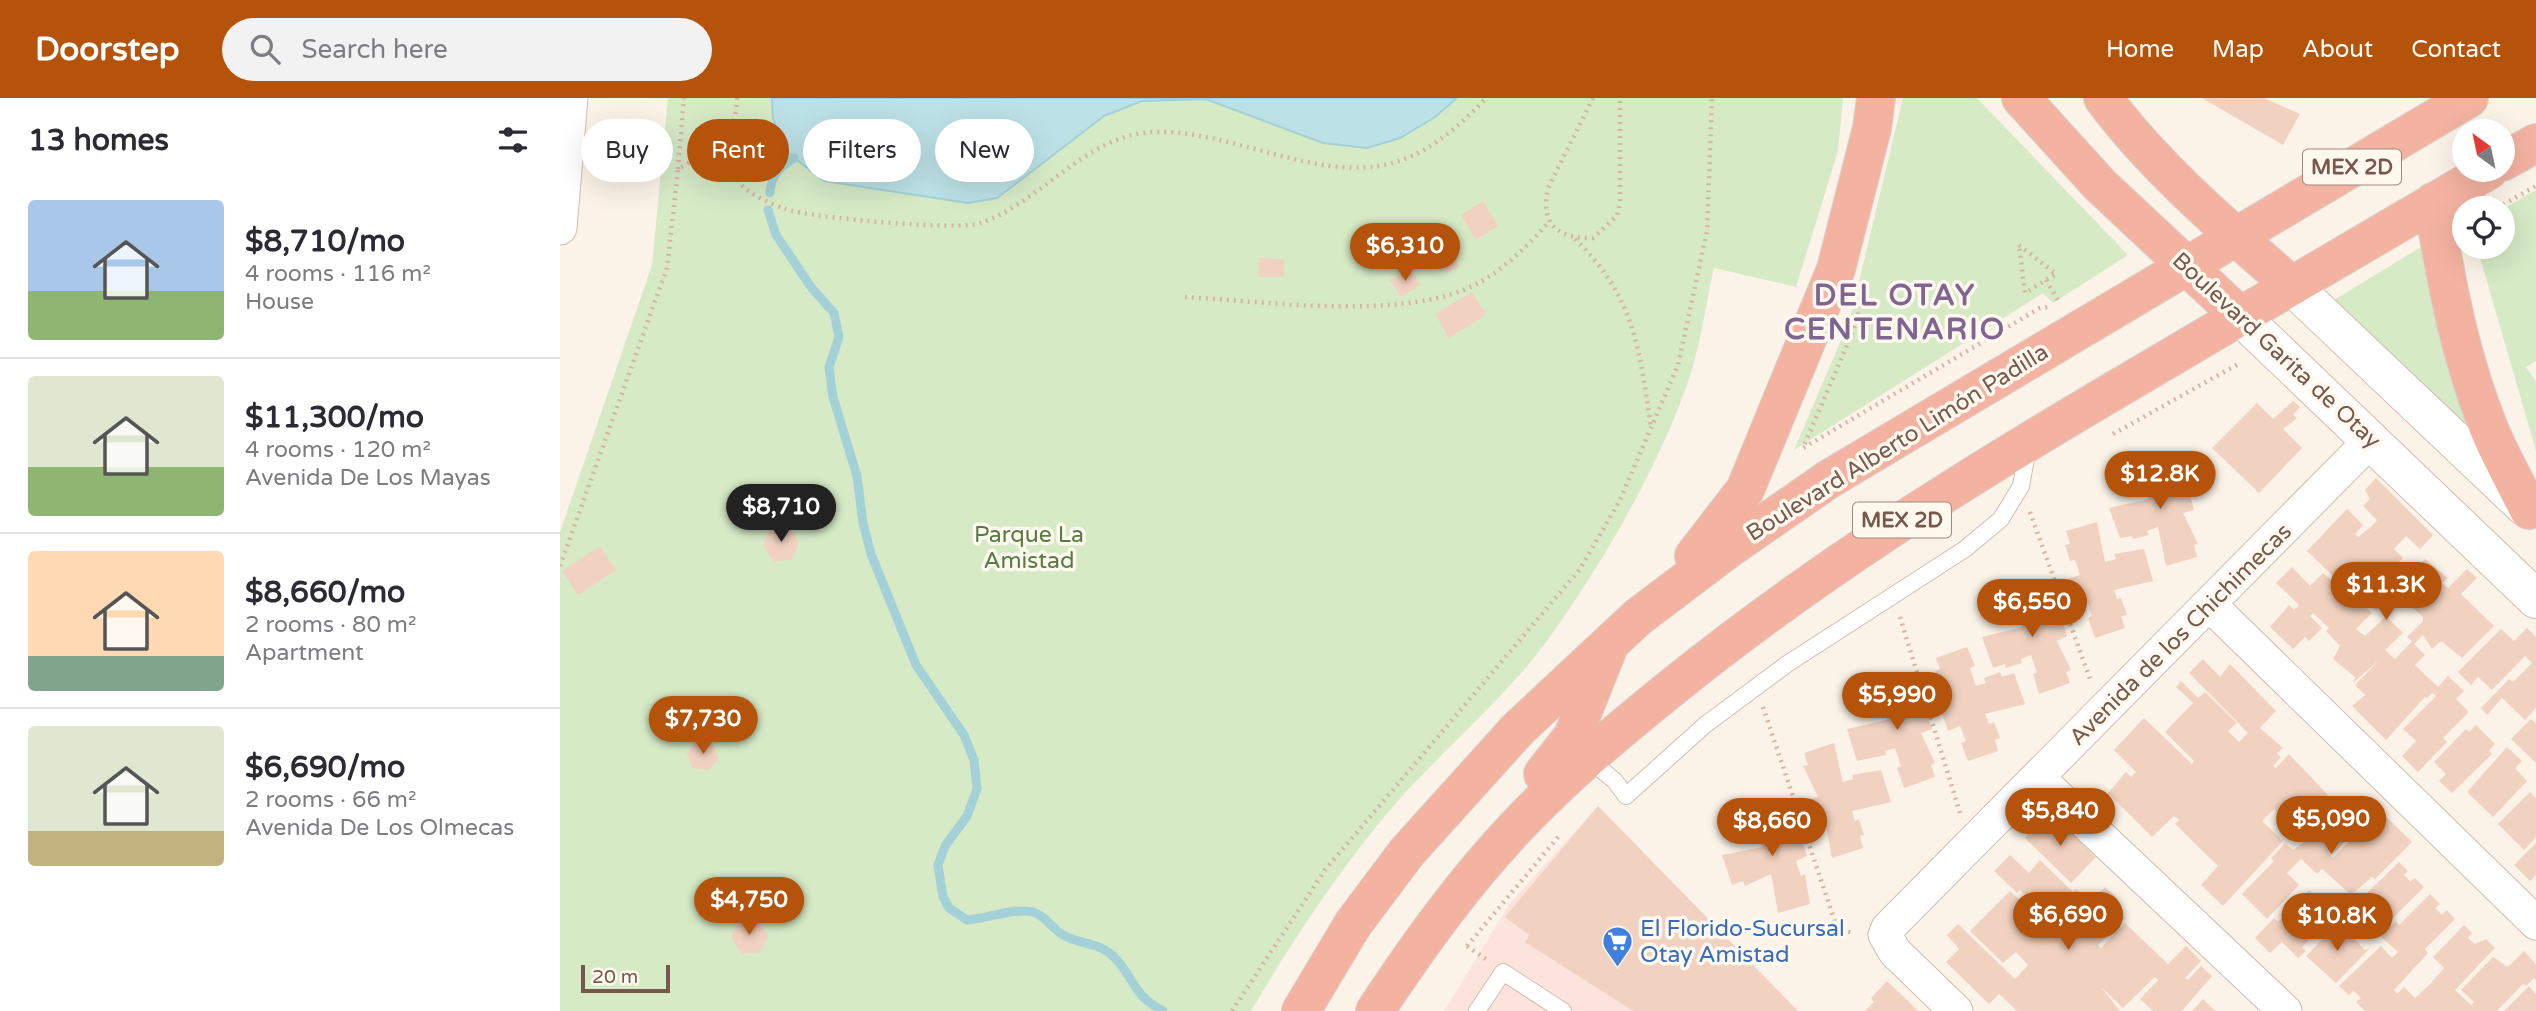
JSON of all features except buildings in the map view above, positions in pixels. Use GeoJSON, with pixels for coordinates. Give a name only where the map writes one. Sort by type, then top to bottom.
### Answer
{"type":"FeatureCollection","features":[{"type":"Feature","properties":{"kind":"highway"},"geometry":{"type":"LineString","coordinates":[[1398,977],[1422,925],[1442,894],[1573,736],[1625,628],[1713,535],[1745,490],[1836,269],[1872,128],[1876,98]]}},
{"type":"Feature","properties":{"kind":"highway","name":"Boulevard Garita de Otay"},"geometry":{"type":"LineString","coordinates":[[2021,98],[2100,185],[2240,316]]}},
{"type":"Feature","properties":{"kind":"highway"},"geometry":{"type":"LineString","coordinates":[[2104,98],[2125,128],[2236,237],[2292,286]]}},
{"type":"Feature","properties":{"kind":"highway","name":"Boulevard Alberto Limón Padilla"},"geometry":{"type":"LineString","coordinates":[[1301,1011],[1353,924],[1407,852],[1518,729],[1625,628],[1728,548],[1829,479],[2185,264],[2236,237],[2469,98]]}},
{"type":"Feature","properties":{"kind":"highway"},"geometry":{"type":"LineString","coordinates":[[2515,155],[2536,143]]}},
{"type":"Feature","properties":{"kind":"highway","name":"MEX 2D"},"geometry":{"type":"LineString","coordinates":[[1375,1011],[1436,921],[1517,825],[1587,758],[1787,598],[1883,531],[2029,441],[2468,182]]}},
{"type":"Feature","properties":{"kind":"highway"},"geometry":{"type":"LineString","coordinates":[[2433,202],[2447,284],[2471,376],[2493,438],[2533,514]]}},
{"type":"Feature","properties":{"kind":"main road"},"geometry":{"type":"LineString","coordinates":[[2292,286],[2533,514]]}},
{"type":"Feature","properties":{"kind":"main road","name":"Boulevard Garita de Otay"},"geometry":{"type":"LineString","coordinates":[[2240,316],[2372,439],[2536,599]]}},
{"type":"Feature","properties":{"kind":"street"},"geometry":{"type":"LineString","coordinates":[[560,228],[562,169],[571,98]]}},
{"type":"Feature","properties":{"kind":"street","name":"Avenida de los Chichimecas"},"geometry":{"type":"LineString","coordinates":[[1892,947],[1885,935],[1888,928],[2372,439]]}},
{"type":"Feature","properties":{"kind":"street"},"geometry":{"type":"LineString","coordinates":[[2209,604],[2536,923]]}},
{"type":"Feature","properties":{"kind":"street"},"geometry":{"type":"LineString","coordinates":[[2038,778],[2285,1011]]}},
{"type":"Feature","properties":{"kind":"street"},"geometry":{"type":"LineString","coordinates":[[1892,947],[1956,1011]]}},
{"type":"Feature","properties":{"kind":"lane"},"geometry":{"type":"LineString","coordinates":[[1587,758],[1615,781],[1626,796],[1705,725],[1756,687],[1892,593],[1965,549],[2001,520],[2021,486],[2029,441]]}},
{"type":"Feature","properties":{"kind":"lane"},"geometry":{"type":"LineString","coordinates":[[1477,1011],[1503,972],[1563,1011]]}},
{"type":"Feature","properties":{"kind":"path"},"geometry":{"type":"LineString","coordinates":[[560,566],[667,268],[684,98]]}},
{"type":"Feature","properties":{"kind":"path"},"geometry":{"type":"LineString","coordinates":[[736,119],[737,98]]}},
{"type":"Feature","properties":{"kind":"path"},"geometry":{"type":"LineString","coordinates":[[738,182],[758,197],[789,210],[949,227],[978,224],[1000,215],[1093,153],[1136,134],[1193,133],[1332,167],[1357,170],[1396,164],[1430,148],[1486,98]]}},
{"type":"Feature","properties":{"kind":"path"},"geometry":{"type":"LineString","coordinates":[[1593,98],[1548,188],[1545,203],[1550,221],[1558,232],[1574,238],[1593,238],[1617,216],[1620,202],[1620,98]]}},
{"type":"Feature","properties":{"kind":"path"},"geometry":{"type":"LineString","coordinates":[[1232,1011],[1325,870],[1580,569],[1619,502],[1678,365],[1707,231],[1713,98]]}},
{"type":"Feature","properties":{"kind":"path"},"geometry":{"type":"LineString","coordinates":[[678,169],[687,164]]}},
{"type":"Feature","properties":{"kind":"path"},"geometry":{"type":"LineString","coordinates":[[2515,198],[2536,186]]}},
{"type":"Feature","properties":{"kind":"path"},"geometry":{"type":"LineString","coordinates":[[1185,297],[1378,305],[1437,299],[1480,282],[1519,256],[1550,221]]}},
{"type":"Feature","properties":{"kind":"path"},"geometry":{"type":"LineString","coordinates":[[1574,238],[1599,262],[1613,282],[1632,324],[1651,428]]}},
{"type":"Feature","properties":{"kind":"path"},"geometry":{"type":"LineString","coordinates":[[2019,245],[2056,274],[2046,281],[2025,293],[2019,245]]}},
{"type":"Feature","properties":{"kind":"path"},"geometry":{"type":"LineString","coordinates":[[2046,281],[2052,290]]}},
{"type":"Feature","properties":{"kind":"path"},"geometry":{"type":"LineString","coordinates":[[1863,299],[1851,336],[1803,448],[2040,308],[2061,306]]}},
{"type":"Feature","properties":{"kind":"path"},"geometry":{"type":"LineString","coordinates":[[2021,486],[2103,712]]}},
{"type":"Feature","properties":{"kind":"path"},"geometry":{"type":"LineString","coordinates":[[1892,593],[1970,845]]}},
{"type":"Feature","properties":{"kind":"path"},"geometry":{"type":"LineString","coordinates":[[1756,687],[1837,928],[1892,947]]}},
{"type":"Feature","properties":{"kind":"path"},"geometry":{"type":"LineString","coordinates":[[1436,921],[1503,972]]}},
{"type":"Feature","properties":{"kind":"shaded area"},"geometry":{"type":"Polygon","coordinates":[[[1598,806],[1798,1011],[1444,1011],[1510,903],[1598,806]]]}},
{"type":"Feature","properties":{"kind":"green space","name":"Parque La Amistad"},"geometry":{"type":"Polygon","coordinates":[[[668,98],[1843,98],[1838,151],[1796,287],[1714,268],[1690,376],[1662,445],[1607,550],[1565,615],[1528,665],[1403,795],[1361,846],[1303,927],[1251,1011],[560,1011],[560,532],[652,265],[660,182],[673,182],[673,119],[666,119],[668,98]]]}},
{"type":"Feature","properties":{"kind":"green space"},"geometry":{"type":"Polygon","coordinates":[[[1903,98],[1977,98],[2128,255],[2053,303],[2043,293],[1794,450],[1850,319],[1903,98]]]}},
{"type":"Feature","properties":{"kind":"green space"},"geometry":{"type":"Polygon","coordinates":[[[2536,190],[2536,361],[2526,367],[2536,381],[2536,451],[2480,259],[2515,259],[2515,202],[2536,190]]]}},
{"type":"Feature","properties":{"kind":"green space"},"geometry":{"type":"Polygon","coordinates":[[[2424,245],[2483,447],[2331,302],[2424,245]]]}},
{"type":"Feature","properties":{"kind":"water"},"geometry":{"type":"Polygon","coordinates":[[[772,98],[1457,98],[1435,117],[1400,138],[1367,148],[1323,143],[1206,99],[1142,101],[1104,116],[1034,170],[1034,119],[935,119],[935,182],[1018,182],[997,198],[968,203],[831,182],[921,182],[921,119],[803,119],[803,165],[789,154],[789,119],[773,119],[772,98]]]}},
{"type":"Feature","properties":{"kind":"waterway"},"geometry":{"type":"LineString","coordinates":[[770,193],[777,172],[794,158]]}},
{"type":"Feature","properties":{"kind":"waterway"},"geometry":{"type":"LineString","coordinates":[[768,210],[776,235],[811,287],[834,313],[839,337],[829,367],[833,397],[857,476],[863,523],[871,554],[916,665],[964,735],[974,760],[977,789],[967,816],[945,846],[938,865],[943,897],[949,908],[967,920],[1018,911],[1036,913],[1067,937],[1110,953],[1140,994],[1163,1011]]}},
{"type":"Feature","properties":{"kind":"place","name":"El Florido-Sucursal Otay Amistad"},"geometry":{"type":"Point","coordinates":[1617,968]}},
{"type":"Feature","properties":{"kind":"district","name":"DEL OTAY CENTENARIO"},"geometry":{"type":"Point","coordinates":[1895,312]}}]}
